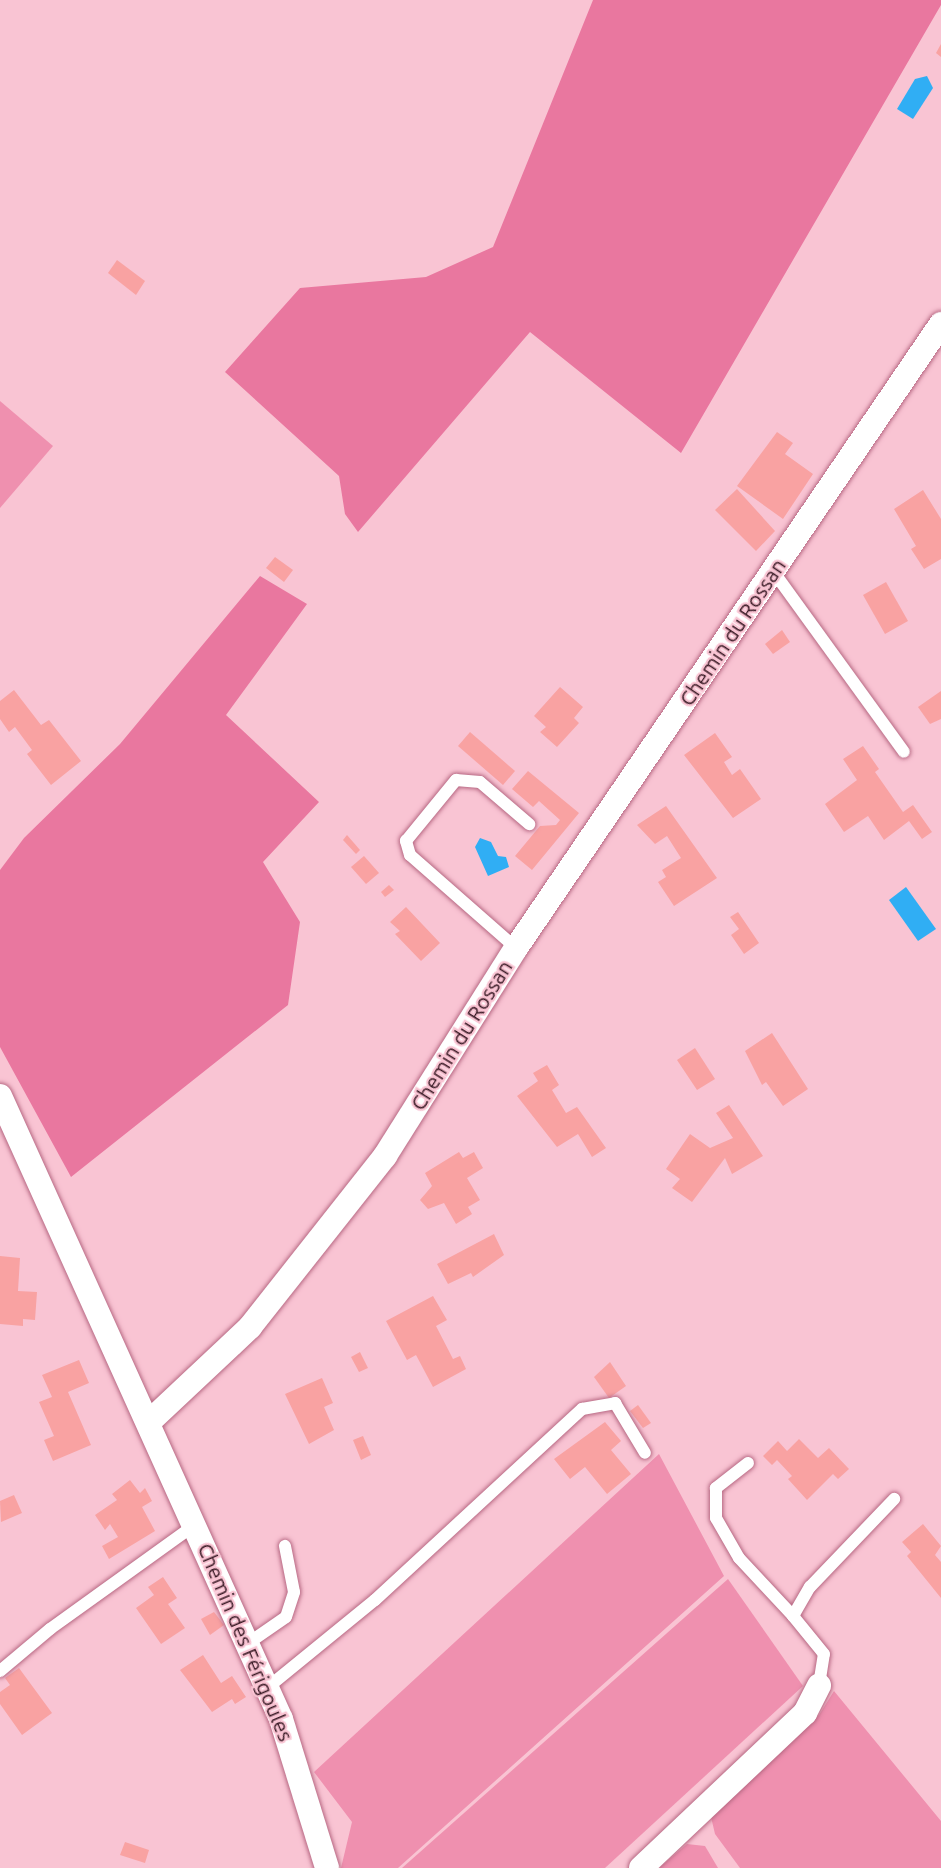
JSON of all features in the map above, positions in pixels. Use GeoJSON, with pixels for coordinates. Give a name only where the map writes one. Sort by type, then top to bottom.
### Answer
{"type":"FeatureCollection","features":[{"type":"Feature","properties":{"kind":"street","name":"Chemin du Rossan"},"geometry":{"type":"LineString","coordinates":[[149,1422],[250,1327],[385,1156],[516,948],[941,324]]}},
{"type":"Feature","properties":{"kind":"street"},"geometry":{"type":"LineString","coordinates":[[0,1096],[149,1422]]}},
{"type":"Feature","properties":{"kind":"street","name":"Chemin des Férigoules"},"geometry":{"type":"LineString","coordinates":[[149,1422],[281,1719],[327,1868]]}},
{"type":"Feature","properties":{"kind":"street"},"geometry":{"type":"LineString","coordinates":[[641,1868],[805,1713],[819,1685]]}},
{"type":"Feature","properties":{"kind":"lane"},"geometry":{"type":"LineString","coordinates":[[772,571],[904,752]]}},
{"type":"Feature","properties":{"kind":"lane"},"geometry":{"type":"LineString","coordinates":[[516,948],[410,855],[406,841],[456,780],[480,782],[529,824]]}},
{"type":"Feature","properties":{"kind":"lane"},"geometry":{"type":"LineString","coordinates":[[267,1688],[375,1600],[582,1409],[615,1403],[645,1453]]}},
{"type":"Feature","properties":{"kind":"lane"},"geometry":{"type":"LineString","coordinates":[[748,1463],[716,1488],[716,1518],[739,1558],[793,1616],[824,1654],[819,1685]]}},
{"type":"Feature","properties":{"kind":"lane"},"geometry":{"type":"LineString","coordinates":[[793,1616],[810,1587],[894,1499]]}},
{"type":"Feature","properties":{"kind":"lane"},"geometry":{"type":"LineString","coordinates":[[0,1671],[50,1629],[196,1524]]}},
{"type":"Feature","properties":{"kind":"lane"},"geometry":{"type":"LineString","coordinates":[[247,1644],[286,1617],[294,1592],[285,1546]]}},
{"type":"Feature","properties":{"kind":"shaded area"},"geometry":{"type":"Polygon","coordinates":[[[593,0],[941,0],[941,5],[681,453],[530,332],[358,532],[345,514],[339,476],[225,372],[300,288],[426,277],[493,247],[593,0]]]}},
{"type":"Feature","properties":{"kind":"shaded area"},"geometry":{"type":"Polygon","coordinates":[[[0,401],[53,446],[0,508],[0,401]]]}},
{"type":"Feature","properties":{"kind":"shaded area"},"geometry":{"type":"Polygon","coordinates":[[[260,576],[307,604],[226,715],[319,802],[263,862],[300,922],[288,1005],[71,1177],[0,1047],[0,870],[24,838],[120,744],[260,576]]]}},
{"type":"Feature","properties":{"kind":"shaded area"},"geometry":{"type":"Polygon","coordinates":[[[659,1454],[724,1576],[398,1868],[341,1868],[352,1822],[314,1772],[659,1454]]]}},
{"type":"Feature","properties":{"kind":"shaded area"},"geometry":{"type":"Polygon","coordinates":[[[728,1579],[803,1686],[605,1868],[402,1868],[728,1579]]]}},
{"type":"Feature","properties":{"kind":"shaded area"},"geometry":{"type":"Polygon","coordinates":[[[834,1691],[941,1821],[941,1868],[740,1868],[715,1834],[711,1817],[819,1715],[834,1691]]]}},
{"type":"Feature","properties":{"kind":"shaded area"},"geometry":{"type":"Polygon","coordinates":[[[687,1844],[705,1846],[718,1868],[659,1868],[687,1844]]]}},
{"type":"Feature","properties":{"kind":"water"},"geometry":{"type":"Polygon","coordinates":[[[927,76],[933,88],[913,119],[897,109],[915,79],[927,76]]]}},
{"type":"Feature","properties":{"kind":"water"},"geometry":{"type":"Polygon","coordinates":[[[480,838],[491,842],[498,856],[506,857],[509,867],[488,876],[475,847],[480,838]]]}},
{"type":"Feature","properties":{"kind":"water"},"geometry":{"type":"Polygon","coordinates":[[[906,887],[936,929],[918,941],[889,900],[906,887]]]}},
{"type":"Feature","properties":{"kind":"building"},"geometry":{"type":"Polygon","coordinates":[[[941,44],[941,57],[936,53],[941,44]]]}},
{"type":"Feature","properties":{"kind":"building"},"geometry":{"type":"Polygon","coordinates":[[[117,260],[145,281],[136,295],[108,273],[117,260]]]}},
{"type":"Feature","properties":{"kind":"building"},"geometry":{"type":"Polygon","coordinates":[[[777,432],[793,443],[785,454],[813,474],[783,519],[737,486],[777,432]]]}},
{"type":"Feature","properties":{"kind":"building"},"geometry":{"type":"Polygon","coordinates":[[[737,489],[775,531],[756,551],[715,510],[737,489]]]}},
{"type":"Feature","properties":{"kind":"building"},"geometry":{"type":"Polygon","coordinates":[[[923,490],[941,519],[941,559],[924,569],[911,549],[916,546],[894,509],[923,490]]]}},
{"type":"Feature","properties":{"kind":"building"},"geometry":{"type":"Polygon","coordinates":[[[275,557],[293,570],[284,582],[266,568],[275,557]]]}},
{"type":"Feature","properties":{"kind":"building"},"geometry":{"type":"Polygon","coordinates":[[[886,582],[908,621],[885,634],[863,595],[886,582]]]}},
{"type":"Feature","properties":{"kind":"building"},"geometry":{"type":"Polygon","coordinates":[[[782,630],[790,642],[773,654],[765,644],[782,630]]]}},
{"type":"Feature","properties":{"kind":"building"},"geometry":{"type":"Polygon","coordinates":[[[560,687],[583,707],[574,718],[579,723],[557,747],[540,732],[546,727],[534,716],[560,687]]]}},
{"type":"Feature","properties":{"kind":"building"},"geometry":{"type":"Polygon","coordinates":[[[14,690],[41,725],[49,720],[81,761],[51,785],[27,754],[32,750],[15,727],[9,732],[0,719],[0,701],[14,690]]]}},
{"type":"Feature","properties":{"kind":"building"},"geometry":{"type":"Polygon","coordinates":[[[941,691],[941,719],[930,724],[918,707],[941,691]]]}},
{"type":"Feature","properties":{"kind":"building"},"geometry":{"type":"Polygon","coordinates":[[[470,732],[515,771],[503,785],[458,746],[470,732]]]}},
{"type":"Feature","properties":{"kind":"building"},"geometry":{"type":"Polygon","coordinates":[[[715,733],[732,757],[724,762],[732,775],[740,769],[761,799],[733,818],[684,755],[715,733]]]}},
{"type":"Feature","properties":{"kind":"building"},"geometry":{"type":"Polygon","coordinates":[[[863,746],[879,769],[875,772],[903,812],[913,805],[932,832],[922,839],[909,821],[884,840],[868,816],[844,832],[825,804],[857,780],[843,759],[863,746]]]}},
{"type":"Feature","properties":{"kind":"building"},"geometry":{"type":"Polygon","coordinates":[[[528,771],[579,813],[532,870],[515,856],[540,826],[556,825],[560,820],[539,801],[533,807],[512,789],[528,771]]]}},
{"type":"Feature","properties":{"kind":"building"},"geometry":{"type":"Polygon","coordinates":[[[666,806],[717,878],[674,906],[658,882],[666,877],[662,870],[681,858],[667,836],[655,844],[637,825],[666,806]]]}},
{"type":"Feature","properties":{"kind":"building"},"geometry":{"type":"Polygon","coordinates":[[[347,835],[360,850],[356,854],[343,840],[347,835]]]}},
{"type":"Feature","properties":{"kind":"building"},"geometry":{"type":"Polygon","coordinates":[[[364,856],[379,873],[366,884],[351,867],[364,856]]]}},
{"type":"Feature","properties":{"kind":"building"},"geometry":{"type":"Polygon","coordinates":[[[389,885],[394,890],[385,897],[381,892],[389,885]]]}},
{"type":"Feature","properties":{"kind":"building"},"geometry":{"type":"Polygon","coordinates":[[[406,907],[440,943],[421,961],[395,934],[400,931],[390,922],[406,907]]]}},
{"type":"Feature","properties":{"kind":"building"},"geometry":{"type":"Polygon","coordinates":[[[738,912],[759,943],[744,954],[731,935],[739,929],[730,917],[738,912]]]}},
{"type":"Feature","properties":{"kind":"building"},"geometry":{"type":"Polygon","coordinates":[[[772,1033],[808,1089],[783,1106],[766,1082],[762,1085],[745,1051],[772,1033]]]}},
{"type":"Feature","properties":{"kind":"building"},"geometry":{"type":"Polygon","coordinates":[[[695,1048],[715,1079],[697,1090],[677,1060],[695,1048]]]}},
{"type":"Feature","properties":{"kind":"building"},"geometry":{"type":"Polygon","coordinates":[[[547,1065],[559,1085],[552,1090],[566,1113],[577,1107],[606,1148],[592,1157],[578,1134],[557,1147],[517,1096],[538,1081],[533,1073],[547,1065]]]}},
{"type":"Feature","properties":{"kind":"building"},"geometry":{"type":"Polygon","coordinates":[[[729,1105],[763,1156],[732,1174],[725,1158],[692,1202],[672,1188],[680,1179],[666,1169],[690,1134],[710,1148],[733,1138],[716,1113],[729,1105]]]}},
{"type":"Feature","properties":{"kind":"building"},"geometry":{"type":"Polygon","coordinates":[[[459,1152],[463,1158],[474,1152],[483,1168],[467,1178],[480,1200],[468,1207],[472,1214],[456,1224],[444,1203],[428,1209],[420,1200],[432,1186],[425,1173],[459,1152]]]}},
{"type":"Feature","properties":{"kind":"building"},"geometry":{"type":"Polygon","coordinates":[[[494,1234],[504,1255],[473,1277],[471,1273],[448,1284],[437,1264],[494,1234]]]}},
{"type":"Feature","properties":{"kind":"building"},"geometry":{"type":"Polygon","coordinates":[[[0,1256],[20,1258],[18,1291],[37,1292],[35,1320],[23,1319],[23,1326],[0,1324],[0,1256]]]}},
{"type":"Feature","properties":{"kind":"building"},"geometry":{"type":"Polygon","coordinates":[[[433,1296],[447,1320],[436,1326],[453,1359],[460,1356],[466,1369],[433,1387],[416,1355],[407,1360],[386,1321],[433,1296]]]}},
{"type":"Feature","properties":{"kind":"building"},"geometry":{"type":"Polygon","coordinates":[[[360,1352],[368,1368],[359,1372],[351,1357],[360,1352]]]}},
{"type":"Feature","properties":{"kind":"building"},"geometry":{"type":"Polygon","coordinates":[[[79,1360],[89,1383],[68,1392],[91,1445],[53,1461],[44,1440],[54,1436],[39,1402],[52,1397],[42,1375],[79,1360]]]}},
{"type":"Feature","properties":{"kind":"building"},"geometry":{"type":"Polygon","coordinates":[[[610,1362],[626,1386],[609,1398],[594,1377],[610,1362]]]}},
{"type":"Feature","properties":{"kind":"building"},"geometry":{"type":"Polygon","coordinates":[[[322,1378],[333,1403],[324,1407],[334,1430],[309,1444],[285,1394],[322,1378]]]}},
{"type":"Feature","properties":{"kind":"building"},"geometry":{"type":"Polygon","coordinates":[[[638,1405],[651,1423],[643,1428],[630,1411],[638,1405]]]}},
{"type":"Feature","properties":{"kind":"building"},"geometry":{"type":"Polygon","coordinates":[[[605,1422],[621,1441],[611,1450],[631,1474],[607,1494],[585,1467],[570,1479],[554,1459],[605,1422]]]}},
{"type":"Feature","properties":{"kind":"building"},"geometry":{"type":"Polygon","coordinates":[[[363,1436],[371,1455],[361,1460],[353,1440],[363,1436]]]}},
{"type":"Feature","properties":{"kind":"building"},"geometry":{"type":"Polygon","coordinates":[[[799,1439],[818,1458],[829,1448],[849,1469],[838,1479],[833,1474],[807,1500],[788,1479],[792,1476],[777,1460],[772,1465],[763,1456],[778,1441],[787,1451],[799,1439]]]}},
{"type":"Feature","properties":{"kind":"building"},"geometry":{"type":"Polygon","coordinates":[[[130,1480],[140,1493],[145,1488],[152,1501],[142,1507],[155,1531],[109,1559],[102,1546],[118,1537],[110,1524],[105,1530],[95,1515],[117,1500],[112,1494],[130,1480]]]}},
{"type":"Feature","properties":{"kind":"building"},"geometry":{"type":"Polygon","coordinates":[[[14,1495],[22,1513],[1,1522],[0,1501],[14,1495]]]}},
{"type":"Feature","properties":{"kind":"building"},"geometry":{"type":"Polygon","coordinates":[[[923,1524],[941,1546],[935,1555],[941,1562],[941,1598],[907,1556],[911,1552],[902,1542],[923,1524]]]}},
{"type":"Feature","properties":{"kind":"building"},"geometry":{"type":"Polygon","coordinates":[[[163,1577],[177,1598],[168,1604],[185,1628],[161,1644],[136,1608],[154,1595],[148,1587],[163,1577]]]}},
{"type":"Feature","properties":{"kind":"building"},"geometry":{"type":"Polygon","coordinates":[[[214,1612],[224,1625],[210,1635],[201,1619],[214,1612]]]}},
{"type":"Feature","properties":{"kind":"building"},"geometry":{"type":"Polygon","coordinates":[[[203,1655],[221,1683],[232,1676],[246,1697],[235,1704],[232,1699],[212,1712],[180,1670],[203,1655]]]}},
{"type":"Feature","properties":{"kind":"building"},"geometry":{"type":"Polygon","coordinates":[[[19,1668],[52,1713],[22,1735],[0,1704],[0,1692],[10,1685],[5,1678],[19,1668]]]}},
{"type":"Feature","properties":{"kind":"building"},"geometry":{"type":"Polygon","coordinates":[[[125,1842],[149,1850],[145,1863],[120,1855],[125,1842]]]}}]}
